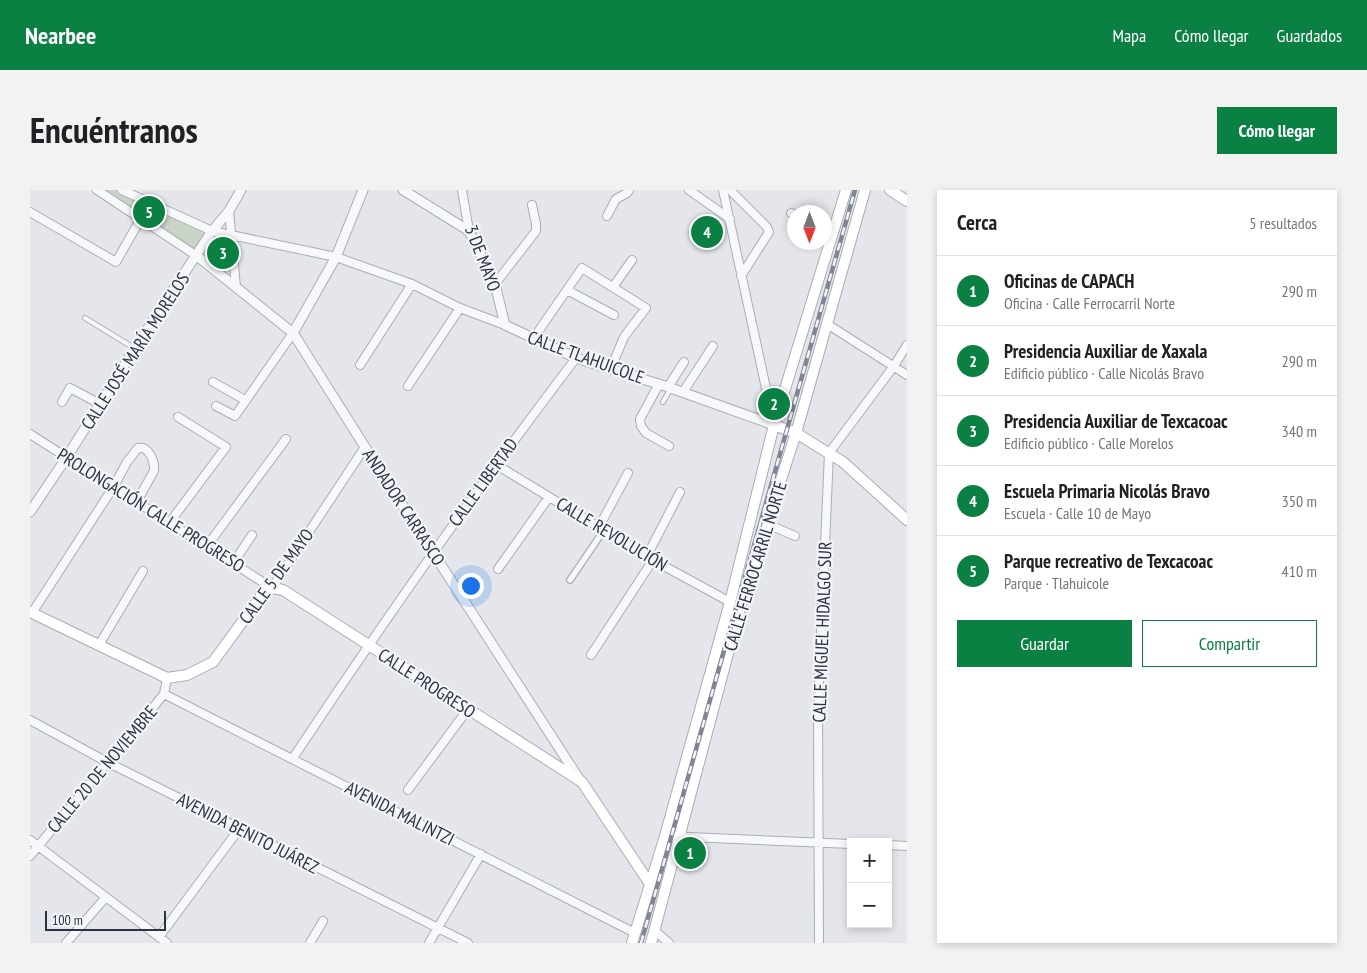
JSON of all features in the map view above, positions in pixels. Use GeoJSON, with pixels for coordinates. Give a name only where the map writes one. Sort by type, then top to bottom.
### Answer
{"type":"FeatureCollection","features":[{"type":"Feature","properties":{"kind":"main road"},"geometry":{"type":"LineString","coordinates":[[832,220],[846,190]]}},
{"type":"Feature","properties":{"kind":"main road","name":"CALLE FERROCARRIL NORTE"},"geometry":{"type":"LineString","coordinates":[[651,943],[742,601],[796,433],[865,190]]}},
{"type":"Feature","properties":{"kind":"main road"},"geometry":{"type":"LineString","coordinates":[[890,190],[907,201]]}},
{"type":"Feature","properties":{"kind":"main road"},"geometry":{"type":"LineString","coordinates":[[634,938],[665,836],[730,602],[774,425],[822,250]]}},
{"type":"Feature","properties":{"kind":"main road","name":"CALLE TLAHUICOLE"},"geometry":{"type":"LineString","coordinates":[[774,425],[796,433],[843,462],[907,520]]}},
{"type":"Feature","properties":{"kind":"main road","name":"CALLE PROGRESO"},"geometry":{"type":"LineString","coordinates":[[272,588],[283,590],[582,782]]}},
{"type":"Feature","properties":{"kind":"main road","name":"CALLE 5 DE MAYO"},"geometry":{"type":"LineString","coordinates":[[167,678],[187,675],[213,662],[264,592],[272,588]]}},
{"type":"Feature","properties":{"kind":"main road"},"geometry":{"type":"LineString","coordinates":[[31,613],[167,678]]}},
{"type":"Feature","properties":{"kind":"main road","name":"ANDADOR CARRASCO"},"geometry":{"type":"LineString","coordinates":[[582,782],[650,884]]}},
{"type":"Feature","properties":{"kind":"street","name":"CALLE TLAHUICOLE"},"geometry":{"type":"LineString","coordinates":[[122,190],[212,231],[336,256],[412,284],[460,308],[505,325],[576,358],[666,386],[774,425]]}},
{"type":"Feature","properties":{"kind":"street","name":"CALLE JOSÉ MARÍA MORELOS"},"geometry":{"type":"LineString","coordinates":[[30,512],[67,457],[135,348],[212,231],[229,211],[241,190]]}},
{"type":"Feature","properties":{"kind":"street"},"geometry":{"type":"LineString","coordinates":[[216,406],[235,416],[293,333],[336,256],[363,190]]}},
{"type":"Feature","properties":{"kind":"street"},"geometry":{"type":"LineString","coordinates":[[403,190],[469,231]]}},
{"type":"Feature","properties":{"kind":"street","name":"3 DE MAYO"},"geometry":{"type":"LineString","coordinates":[[462,190],[469,231],[495,284],[505,325]]}},
{"type":"Feature","properties":{"kind":"street"},"geometry":{"type":"LineString","coordinates":[[607,216],[616,199],[630,190]]}},
{"type":"Feature","properties":{"kind":"street"},"geometry":{"type":"LineString","coordinates":[[688,190],[730,219]]}},
{"type":"Feature","properties":{"kind":"street"},"geometry":{"type":"LineString","coordinates":[[723,190],[774,425]]}},
{"type":"Feature","properties":{"kind":"street"},"geometry":{"type":"LineString","coordinates":[[730,190],[767,227],[769,232],[741,276]]}},
{"type":"Feature","properties":{"kind":"street"},"geometry":{"type":"LineString","coordinates":[[100,191],[140,220],[197,256]]}},
{"type":"Feature","properties":{"kind":"street"},"geometry":{"type":"LineString","coordinates":[[495,284],[536,231],[532,205]]}},
{"type":"Feature","properties":{"kind":"street"},"geometry":{"type":"LineString","coordinates":[[229,211],[228,233],[236,287]]}},
{"type":"Feature","properties":{"kind":"street"},"geometry":{"type":"LineString","coordinates":[[30,212],[116,262],[140,220]]}},
{"type":"Feature","properties":{"kind":"street","name":"ANDADOR CARRASCO"},"geometry":{"type":"LineString","coordinates":[[197,256],[293,333],[582,782]]}},
{"type":"Feature","properties":{"kind":"street"},"geometry":{"type":"LineString","coordinates":[[613,287],[632,260]]}},
{"type":"Feature","properties":{"kind":"street"},"geometry":{"type":"LineString","coordinates":[[533,339],[582,268],[646,308],[624,337],[611,368]]}},
{"type":"Feature","properties":{"kind":"street"},"geometry":{"type":"LineString","coordinates":[[360,365],[412,284]]}},
{"type":"Feature","properties":{"kind":"street"},"geometry":{"type":"LineString","coordinates":[[567,290],[614,315]]}},
{"type":"Feature","properties":{"kind":"street"},"geometry":{"type":"LineString","coordinates":[[408,386],[460,308]]}},
{"type":"Feature","properties":{"kind":"street"},"geometry":{"type":"LineString","coordinates":[[827,324],[907,375]]}},
{"type":"Feature","properties":{"kind":"street"},"geometry":{"type":"LineString","coordinates":[[829,453],[894,366],[907,345]]}},
{"type":"Feature","properties":{"kind":"street"},"geometry":{"type":"LineString","coordinates":[[683,392],[713,346]]}},
{"type":"Feature","properties":{"kind":"street","name":"CALLE LIBERTAD"},"geometry":{"type":"LineString","coordinates":[[293,758],[368,644],[495,464],[576,358]]}},
{"type":"Feature","properties":{"kind":"street"},"geometry":{"type":"LineString","coordinates":[[669,446],[646,433],[641,426],[640,420],[684,362]]}},
{"type":"Feature","properties":{"kind":"street"},"geometry":{"type":"LineString","coordinates":[[213,382],[246,400]]}},
{"type":"Feature","properties":{"kind":"street"},"geometry":{"type":"LineString","coordinates":[[62,402],[70,388],[100,404]]}},
{"type":"Feature","properties":{"kind":"street"},"geometry":{"type":"LineString","coordinates":[[170,522],[226,447],[178,417]]}},
{"type":"Feature","properties":{"kind":"street","name":"PROLONGACIÓN CALLE PROGRESO"},"geometry":{"type":"LineString","coordinates":[[30,434],[234,562],[272,588]]}},
{"type":"Feature","properties":{"kind":"street"},"geometry":{"type":"LineString","coordinates":[[207,546],[286,439]]}},
{"type":"Feature","properties":{"kind":"street"},"geometry":{"type":"LineString","coordinates":[[31,613],[114,486],[127,462],[138,448],[141,447],[154,460],[154,471],[137,501]]}},
{"type":"Feature","properties":{"kind":"street","name":"CALLE 5 DE MAYO"},"geometry":{"type":"LineString","coordinates":[[272,588],[365,447]]}},
{"type":"Feature","properties":{"kind":"street","name":"CALLE MIGUEL HIDALGO SUR"},"geometry":{"type":"LineString","coordinates":[[819,943],[817,842],[818,704],[829,453]]}},
{"type":"Feature","properties":{"kind":"street","name":"CALLE REVOLUCIÓN"},"geometry":{"type":"LineString","coordinates":[[495,464],[650,558],[730,602]]}},
{"type":"Feature","properties":{"kind":"street"},"geometry":{"type":"LineString","coordinates":[[570,580],[601,528],[628,473]]}},
{"type":"Feature","properties":{"kind":"street"},"geometry":{"type":"LineString","coordinates":[[591,655],[650,558],[680,492]]}},
{"type":"Feature","properties":{"kind":"street"},"geometry":{"type":"LineString","coordinates":[[498,569],[549,497]]}},
{"type":"Feature","properties":{"kind":"street"},"geometry":{"type":"LineString","coordinates":[[767,524],[795,536]]}},
{"type":"Feature","properties":{"kind":"street"},"geometry":{"type":"LineString","coordinates":[[234,562],[252,535]]}},
{"type":"Feature","properties":{"kind":"street"},"geometry":{"type":"LineString","coordinates":[[99,645],[143,571]]}},
{"type":"Feature","properties":{"kind":"street","name":"CALLE 20 DE NOVIEMBRE"},"geometry":{"type":"LineString","coordinates":[[30,856],[164,694],[167,678]]}},
{"type":"Feature","properties":{"kind":"street","name":"AVENIDA MALINTZI"},"geometry":{"type":"LineString","coordinates":[[164,694],[481,854],[634,938]]}},
{"type":"Feature","properties":{"kind":"street"},"geometry":{"type":"LineString","coordinates":[[408,790],[468,710]]}},
{"type":"Feature","properties":{"kind":"street","name":"AVENIDA BENITO JUÁREZ"},"geometry":{"type":"LineString","coordinates":[[30,720],[107,762],[468,943]]}},
{"type":"Feature","properties":{"kind":"street"},"geometry":{"type":"LineString","coordinates":[[159,937],[239,829]]}},
{"type":"Feature","properties":{"kind":"street"},"geometry":{"type":"LineString","coordinates":[[665,836],[847,844]]}},
{"type":"Feature","properties":{"kind":"street"},"geometry":{"type":"LineString","coordinates":[[30,840],[167,943]]}},
{"type":"Feature","properties":{"kind":"street"},"geometry":{"type":"LineString","coordinates":[[892,845],[907,846]]}},
{"type":"Feature","properties":{"kind":"street"},"geometry":{"type":"LineString","coordinates":[[429,943],[481,854]]}},
{"type":"Feature","properties":{"kind":"street"},"geometry":{"type":"LineString","coordinates":[[66,943],[106,897]]}},
{"type":"Feature","properties":{"kind":"street"},"geometry":{"type":"LineString","coordinates":[[310,943],[323,921]]}},
{"type":"Feature","properties":{"kind":"street"},"geometry":{"type":"LineString","coordinates":[[654,930],[669,943]]}},
{"type":"Feature","properties":{"kind":"lane"},"geometry":{"type":"LineString","coordinates":[[219,254],[226,246],[228,233]]}},
{"type":"Feature","properties":{"kind":"lane"},"geometry":{"type":"LineString","coordinates":[[84,318],[135,348]]}},
{"type":"Feature","properties":{"kind":"lane"},"geometry":{"type":"LineString","coordinates":[[663,402],[666,386]]}},
{"type":"Feature","properties":{"kind":"green space"},"geometry":{"type":"Polygon","coordinates":[[[105,190],[118,190],[207,230],[194,251],[103,194],[105,190]]]}},
{"type":"Feature","properties":{"kind":"railway"},"geometry":{"type":"LineString","coordinates":[[641,943],[855,190]]}},
{"type":"Feature","properties":{"kind":"place","name":"Parque recreativo de Texcacoac"},"geometry":{"type":"Point","coordinates":[149,212]}},
{"type":"Feature","properties":{"kind":"place","name":"Escuela Primaria Nicolás Bravo"},"geometry":{"type":"Point","coordinates":[707,232]}},
{"type":"Feature","properties":{"kind":"place","name":"Presidencia Auxiliar de Texcacoac"},"geometry":{"type":"Point","coordinates":[223,253]}},
{"type":"Feature","properties":{"kind":"place","name":"Presidencia Auxiliar de Xaxala"},"geometry":{"type":"Point","coordinates":[774,404]}},
{"type":"Feature","properties":{"kind":"place","name":"Oficinas de CAPACH"},"geometry":{"type":"Point","coordinates":[690,853]}}]}
